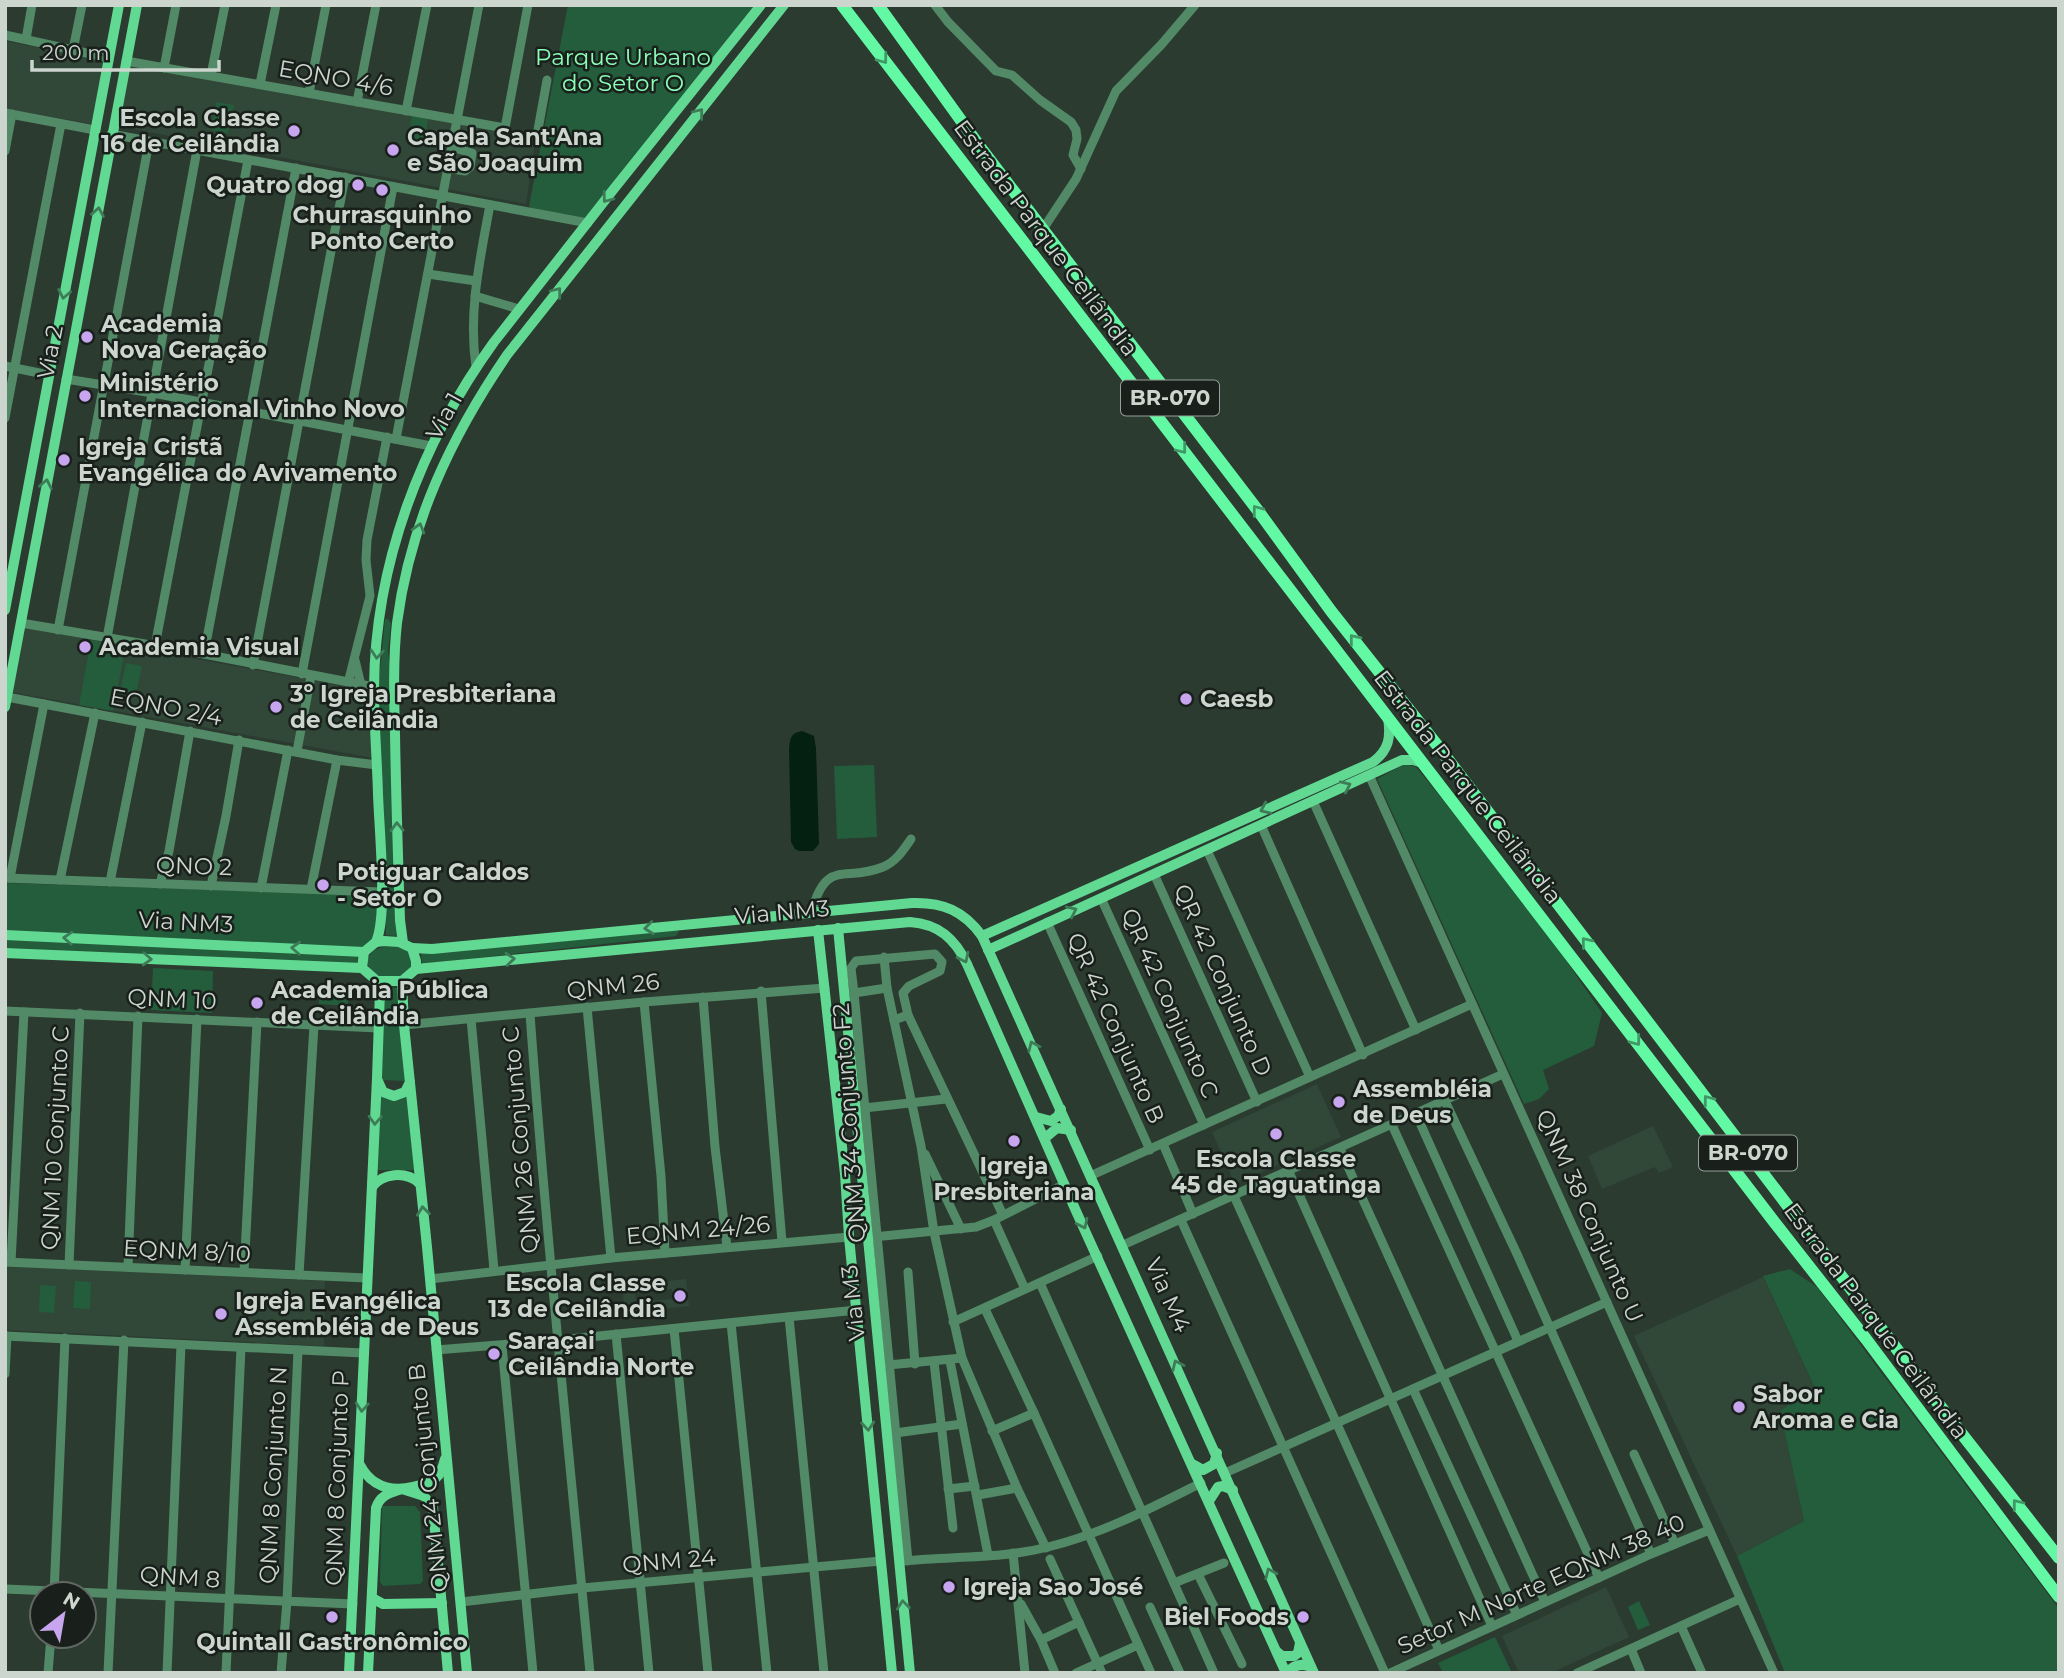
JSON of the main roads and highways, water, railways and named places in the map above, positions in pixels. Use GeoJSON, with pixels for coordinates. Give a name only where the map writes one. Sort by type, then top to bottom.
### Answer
{"type":"FeatureCollection","features":[{"type":"Feature","properties":{"kind":"highway","name":"Estrada Parque Ceilândia"},"geometry":{"type":"LineString","coordinates":[[842,5],[1867,1339],[2059,1598]]}},
{"type":"Feature","properties":{"kind":"highway","name":"Estrada Parque Ceilândia"},"geometry":{"type":"LineString","coordinates":[[878,5],[983,151],[1259,512],[1296,565],[1437,745],[2059,1558]]}},
{"type":"Feature","properties":{"kind":"highway"},"geometry":{"type":"LineString","coordinates":[[1021,238],[1035,242],[1043,229]]}},
{"type":"Feature","properties":{"kind":"highway"},"geometry":{"type":"LineString","coordinates":[[1281,577],[1283,566],[1289,563],[1296,565]]}},
{"type":"Feature","properties":{"kind":"highway"},"geometry":{"type":"LineString","coordinates":[[1595,987],[1611,990],[1614,985],[1613,976]]}},
{"type":"Feature","properties":{"kind":"highway"},"geometry":{"type":"LineString","coordinates":[[1867,1339],[1867,1331],[1872,1326],[1883,1329]]}},
{"type":"Feature","properties":{"kind":"main road","name":"Via 2"},"geometry":{"type":"LineString","coordinates":[[5,610],[119,5]]}},
{"type":"Feature","properties":{"kind":"main road","name":"Via 2"},"geometry":{"type":"LineString","coordinates":[[6,702],[136,5]]}},
{"type":"Feature","properties":{"kind":"main road","name":"Via 1"},"geometry":{"type":"LineString","coordinates":[[376,942],[380,933],[381,892],[374,687],[380,620],[383,596],[404,514],[431,446],[476,367],[494,342],[761,5]]}},
{"type":"Feature","properties":{"kind":"main road","name":"Via 1"},"geometry":{"type":"LineString","coordinates":[[408,946],[400,906],[394,668],[397,622],[410,558],[426,503],[446,456],[475,402],[537,317],[785,5]]}},
{"type":"Feature","properties":{"kind":"main road"},"geometry":{"type":"LineString","coordinates":[[649,144],[659,147],[664,158]]}},
{"type":"Feature","properties":{"kind":"main road"},"geometry":{"type":"LineString","coordinates":[[77,233],[84,241],[94,237]]}},
{"type":"Feature","properties":{"kind":"main road"},"geometry":{"type":"LineString","coordinates":[[72,252],[82,252],[90,257]]}},
{"type":"Feature","properties":{"kind":"main road"},"geometry":{"type":"LineString","coordinates":[[494,342],[494,352],[502,354],[527,322],[537,317]]}},
{"type":"Feature","properties":{"kind":"main road"},"geometry":{"type":"LineString","coordinates":[[22,523],[33,531],[38,528]]}},
{"type":"Feature","properties":{"kind":"main road"},"geometry":{"type":"LineString","coordinates":[[19,542],[26,540],[34,546]]}},
{"type":"Feature","properties":{"kind":"main road"},"geometry":{"type":"LineString","coordinates":[[383,596],[388,604],[396,602],[403,568],[410,558]]}},
{"type":"Feature","properties":{"kind":"main road"},"geometry":{"type":"LineString","coordinates":[[380,620],[386,616],[394,622],[390,652],[394,668]]}},
{"type":"Feature","properties":{"kind":"main road"},"geometry":{"type":"LineString","coordinates":[[988,950],[1313,801],[1373,769],[1386,748],[1390,731],[1388,718]]}},
{"type":"Feature","properties":{"kind":"main road"},"geometry":{"type":"LineString","coordinates":[[982,936],[1373,769],[1408,759],[1423,763]]}},
{"type":"Feature","properties":{"kind":"main road","name":"Via NM3"},"geometry":{"type":"LineString","coordinates":[[408,946],[432,949],[925,903],[950,908],[965,916],[982,936],[988,950]]}},
{"type":"Feature","properties":{"kind":"main road"},"geometry":{"type":"LineString","coordinates":[[887,923],[884,915],[890,905]]}},
{"type":"Feature","properties":{"kind":"main road"},"geometry":{"type":"LineString","coordinates":[[860,908],[868,915],[865,926]]}},
{"type":"Feature","properties":{"kind":"main road"},"geometry":{"type":"LineString","coordinates":[[1017,920],[1023,934]]}},
{"type":"Feature","properties":{"kind":"main road","name":"Via NM3"},"geometry":{"type":"LineString","coordinates":[[415,969],[887,923],[921,922],[941,930],[954,941],[1036,1117]]}},
{"type":"Feature","properties":{"kind":"main road"},"geometry":{"type":"LineString","coordinates":[[701,923],[696,928],[696,934],[701,941]]}},
{"type":"Feature","properties":{"kind":"main road"},"geometry":{"type":"LineString","coordinates":[[677,926],[684,931],[678,943]]}},
{"type":"Feature","properties":{"kind":"main road","name":"Via M3"},"geometry":{"type":"LineString","coordinates":[[838,929],[861,1172],[872,1237],[881,1378],[897,1544],[904,1561],[910,1673]]}},
{"type":"Feature","properties":{"kind":"main road"},"geometry":{"type":"LineString","coordinates":[[818,930],[822,963]]}},
{"type":"Feature","properties":{"kind":"main road","name":"Via NM3"},"geometry":{"type":"LineString","coordinates":[[5,935],[364,952]]}},
{"type":"Feature","properties":{"kind":"main road"},"geometry":{"type":"LineString","coordinates":[[390,940],[408,946],[416,961],[415,969],[402,981],[377,981],[362,968],[364,952],[376,942],[390,940]]}},
{"type":"Feature","properties":{"kind":"main road","name":"Via M4"},"geometry":{"type":"LineString","coordinates":[[988,950],[1311,1666]]}},
{"type":"Feature","properties":{"kind":"main road","name":"Via NM3"},"geometry":{"type":"LineString","coordinates":[[5,953],[362,968]]}},
{"type":"Feature","properties":{"kind":"main road"},"geometry":{"type":"LineString","coordinates":[[822,963],[831,956],[841,960]]}},
{"type":"Feature","properties":{"kind":"main road","name":"Via M3"},"geometry":{"type":"LineString","coordinates":[[822,963],[858,1325]]}},
{"type":"Feature","properties":{"kind":"main road","name":"QNM 8 Conjunto P"},"geometry":{"type":"LineString","coordinates":[[349,1673],[377,1078],[380,990],[377,981]]}},
{"type":"Feature","properties":{"kind":"main road","name":"QNM 24 Conjunto B"},"geometry":{"type":"LineString","coordinates":[[402,981],[404,1025],[467,1673]]}},
{"type":"Feature","properties":{"kind":"main road"},"geometry":{"type":"LineString","coordinates":[[377,1078],[381,1089],[394,1096],[404,1092],[411,1082]]}},
{"type":"Feature","properties":{"kind":"main road"},"geometry":{"type":"LineString","coordinates":[[1036,1117],[1051,1121],[1058,1116],[1061,1109]]}},
{"type":"Feature","properties":{"kind":"main road","name":"Via M4"},"geometry":{"type":"LineString","coordinates":[[1036,1117],[1286,1673]]}},
{"type":"Feature","properties":{"kind":"main road"},"geometry":{"type":"LineString","coordinates":[[1045,1138],[1057,1128],[1071,1130]]}},
{"type":"Feature","properties":{"kind":"main road"},"geometry":{"type":"LineString","coordinates":[[845,1174],[853,1167],[861,1172]]}},
{"type":"Feature","properties":{"kind":"main road"},"geometry":{"type":"LineString","coordinates":[[372,1187],[380,1178],[390,1176],[407,1176],[419,1183]]}},
{"type":"Feature","properties":{"kind":"main road"},"geometry":{"type":"LineString","coordinates":[[858,1325],[865,1351],[868,1381],[876,1385],[881,1378]]}},
{"type":"Feature","properties":{"kind":"main road"},"geometry":{"type":"LineString","coordinates":[[858,1325],[891,1673]]}},
{"type":"Feature","properties":{"kind":"main road"},"geometry":{"type":"LineString","coordinates":[[1192,1464],[1203,1470],[1207,1469],[1214,1464],[1217,1453]]}},
{"type":"Feature","properties":{"kind":"main road"},"geometry":{"type":"LineString","coordinates":[[368,1673],[378,1503],[387,1494],[431,1482],[441,1472],[446,1457]]}},
{"type":"Feature","properties":{"kind":"main road"},"geometry":{"type":"LineString","coordinates":[[358,1462],[368,1477],[378,1485],[424,1496],[433,1507],[448,1673]]}},
{"type":"Feature","properties":{"kind":"main road"},"geometry":{"type":"LineString","coordinates":[[874,1490],[879,1485],[888,1486],[890,1519],[897,1544]]}},
{"type":"Feature","properties":{"kind":"main road"},"geometry":{"type":"LineString","coordinates":[[1209,1501],[1218,1487],[1233,1490]]}},
{"type":"Feature","properties":{"kind":"main road"},"geometry":{"type":"LineString","coordinates":[[356,1535],[362,1530],[369,1534],[368,1562],[372,1578]]}},
{"type":"Feature","properties":{"kind":"main road"},"geometry":{"type":"LineString","coordinates":[[883,1584],[890,1608],[892,1634],[900,1639],[906,1633]]}},
{"type":"Feature","properties":{"kind":"main road"},"geometry":{"type":"LineString","coordinates":[[372,1598],[383,1604],[442,1603]]}},
{"type":"Feature","properties":{"kind":"main road"},"geometry":{"type":"LineString","coordinates":[[372,1612],[383,1604]]}},
{"type":"Feature","properties":{"kind":"main road"},"geometry":{"type":"LineString","coordinates":[[1277,1652],[1283,1656],[1294,1656],[1298,1653],[1300,1643]]}},
{"type":"Feature","properties":{"kind":"main road"},"geometry":{"type":"LineString","coordinates":[[1286,1673],[1301,1664],[1311,1666]]}},
{"type":"Feature","properties":{"kind":"place","name":"Escola Classe 16 de Ceilândia"},"geometry":{"type":"Point","coordinates":[294,131]}},
{"type":"Feature","properties":{"kind":"place","name":"Capela Sant'Ana e São Joaquim"},"geometry":{"type":"Point","coordinates":[393,150]}},
{"type":"Feature","properties":{"kind":"place","name":"Quatro dog"},"geometry":{"type":"Point","coordinates":[358,185]}},
{"type":"Feature","properties":{"kind":"place","name":"Churrasquinho Ponto Certo"},"geometry":{"type":"Point","coordinates":[382,190]}},
{"type":"Feature","properties":{"kind":"place","name":"Academia Nova Geração"},"geometry":{"type":"Point","coordinates":[87,337]}},
{"type":"Feature","properties":{"kind":"place","name":"Ministério Internacional Vinho Novo"},"geometry":{"type":"Point","coordinates":[85,396]}},
{"type":"Feature","properties":{"kind":"place","name":"Igreja Cristã Evangélica do Avivamento"},"geometry":{"type":"Point","coordinates":[64,460]}},
{"type":"Feature","properties":{"kind":"place","name":"Academia Visual"},"geometry":{"type":"Point","coordinates":[85,647]}},
{"type":"Feature","properties":{"kind":"place","name":"Caesb"},"geometry":{"type":"Point","coordinates":[1186,699]}},
{"type":"Feature","properties":{"kind":"place","name":"3º Igreja Presbiteriana de Ceilândia"},"geometry":{"type":"Point","coordinates":[276,707]}},
{"type":"Feature","properties":{"kind":"place","name":"Potiguar Caldos - Setor O"},"geometry":{"type":"Point","coordinates":[323,885]}},
{"type":"Feature","properties":{"kind":"place","name":"Academia Pública de Ceilândia"},"geometry":{"type":"Point","coordinates":[257,1003]}},
{"type":"Feature","properties":{"kind":"place","name":"Assembléia de Deus"},"geometry":{"type":"Point","coordinates":[1339,1102]}},
{"type":"Feature","properties":{"kind":"place","name":"Escola Classe 45 de Taguatinga"},"geometry":{"type":"Point","coordinates":[1276,1134]}},
{"type":"Feature","properties":{"kind":"place","name":"Igreja Presbiteriana"},"geometry":{"type":"Point","coordinates":[1014,1141]}},
{"type":"Feature","properties":{"kind":"place","name":"Escola Classe 13 de Ceilândia"},"geometry":{"type":"Point","coordinates":[680,1296]}},
{"type":"Feature","properties":{"kind":"place","name":"Igreja Evangélica Assembléia de Deus"},"geometry":{"type":"Point","coordinates":[221,1314]}},
{"type":"Feature","properties":{"kind":"place","name":"Saraçai Ceilândia Norte"},"geometry":{"type":"Point","coordinates":[494,1354]}},
{"type":"Feature","properties":{"kind":"place","name":"Sabor Aroma e Cia"},"geometry":{"type":"Point","coordinates":[1739,1407]}},
{"type":"Feature","properties":{"kind":"place","name":"Igreja Sao José"},"geometry":{"type":"Point","coordinates":[949,1587]}},
{"type":"Feature","properties":{"kind":"place","name":"Quintall Gastronômico"},"geometry":{"type":"Point","coordinates":[332,1617]}},
{"type":"Feature","properties":{"kind":"place","name":"Biel Foods"},"geometry":{"type":"Point","coordinates":[1303,1617]}},
{"type":"Feature","properties":{"kind":"park label","name":"Parque Urbano do Setor O"},"geometry":{"type":"Point","coordinates":[623,70]}}]}
